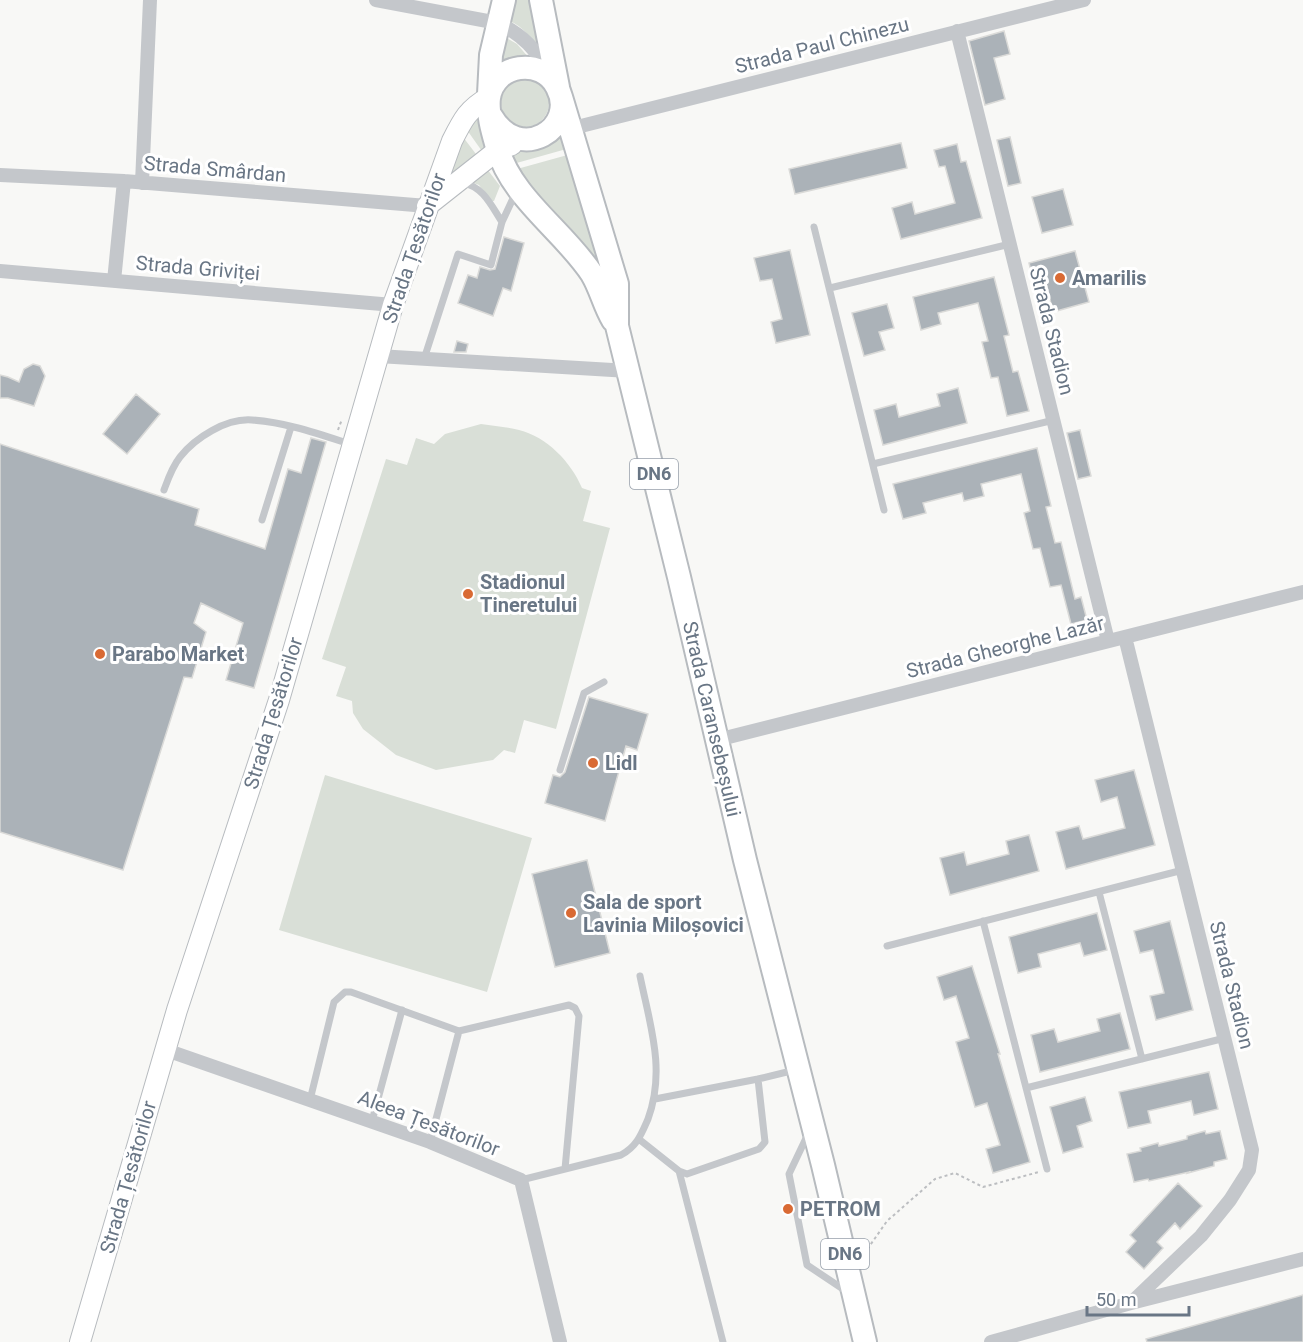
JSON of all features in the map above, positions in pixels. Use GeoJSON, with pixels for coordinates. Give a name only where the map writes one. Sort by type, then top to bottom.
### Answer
{"type":"FeatureCollection","features":[{"type":"Feature","properties":{"kind":"main road","name":"DN6"},"geometry":{"type":"LineString","coordinates":[[504,0],[491,55],[490,103],[498,150],[518,187],[592,274],[605,307],[617,326]]}},
{"type":"Feature","properties":{"kind":"main road","name":"Strada Caransebeșului"},"geometry":{"type":"LineString","coordinates":[[541,0],[557,88],[616,284],[617,326],[745,860],[850,1274],[865,1342]]}},
{"type":"Feature","properties":{"kind":"main road"},"geometry":{"type":"LineString","coordinates":[[428,206],[498,150],[532,139],[546,134],[554,126],[561,107],[557,88],[535,68],[516,68],[499,78],[490,103],[497,127],[505,134],[516,139],[532,139]]}},
{"type":"Feature","properties":{"kind":"main road","name":"Strada Țesătorilor"},"geometry":{"type":"LineString","coordinates":[[80,1342],[177,1010],[279,700],[393,305],[452,141],[464,117],[474,106],[490,103]]}},
{"type":"Feature","properties":{"kind":"street"},"geometry":{"type":"LineString","coordinates":[[142,183],[150,0]]}},
{"type":"Feature","properties":{"kind":"street"},"geometry":{"type":"LineString","coordinates":[[376,0],[498,24],[514,30],[542,59],[557,88]]}},
{"type":"Feature","properties":{"kind":"street","name":"Strada Paul Chinezu"},"geometry":{"type":"LineString","coordinates":[[532,139],[1084,0]]}},
{"type":"Feature","properties":{"kind":"street","name":"Strada Stadion"},"geometry":{"type":"LineString","coordinates":[[957,31],[1108,641]]}},
{"type":"Feature","properties":{"kind":"street","name":"Strada Smârdan"},"geometry":{"type":"LineString","coordinates":[[0,175],[142,183],[428,206]]}},
{"type":"Feature","properties":{"kind":"street"},"geometry":{"type":"LineString","coordinates":[[114,281],[124,182]]}},
{"type":"Feature","properties":{"kind":"street","name":"Strada Griviței"},"geometry":{"type":"LineString","coordinates":[[0,271],[393,305]]}},
{"type":"Feature","properties":{"kind":"street"},"geometry":{"type":"LineString","coordinates":[[378,356],[629,371]]}},
{"type":"Feature","properties":{"kind":"street","name":"Strada Gheorghe Lazăr"},"geometry":{"type":"LineString","coordinates":[[717,740],[1303,592]]}},
{"type":"Feature","properties":{"kind":"street","name":"Strada Stadion"},"geometry":{"type":"LineString","coordinates":[[1125,637],[1252,1150],[1249,1170],[1230,1200],[1201,1236],[1131,1303]]}},
{"type":"Feature","properties":{"kind":"street","name":"Aleea Țesătorilor"},"geometry":{"type":"LineString","coordinates":[[166,1050],[430,1142],[521,1180]]}},
{"type":"Feature","properties":{"kind":"street"},"geometry":{"type":"LineString","coordinates":[[521,1180],[560,1342]]}},
{"type":"Feature","properties":{"kind":"street"},"geometry":{"type":"LineString","coordinates":[[991,1342],[1303,1259]]}},
{"type":"Feature","properties":{"kind":"lane"},"geometry":{"type":"LineString","coordinates":[[452,186],[466,183],[479,190],[502,222]]}},
{"type":"Feature","properties":{"kind":"lane"},"geometry":{"type":"LineString","coordinates":[[424,359],[458,254],[491,265],[502,222],[518,187]]}},
{"type":"Feature","properties":{"kind":"lane"},"geometry":{"type":"LineString","coordinates":[[814,227],[884,510]]}},
{"type":"Feature","properties":{"kind":"lane"},"geometry":{"type":"LineString","coordinates":[[830,288],[1010,243]]}},
{"type":"Feature","properties":{"kind":"lane"},"geometry":{"type":"LineString","coordinates":[[164,490],[171,471],[180,457],[196,441],[220,427],[236,422],[250,420],[291,427],[352,445]]}},
{"type":"Feature","properties":{"kind":"lane"},"geometry":{"type":"LineString","coordinates":[[873,464],[1054,420]]}},
{"type":"Feature","properties":{"kind":"lane"},"geometry":{"type":"LineString","coordinates":[[262,520],[291,427]]}},
{"type":"Feature","properties":{"kind":"lane"},"geometry":{"type":"LineString","coordinates":[[560,770],[584,693],[604,682]]}},
{"type":"Feature","properties":{"kind":"lane"},"geometry":{"type":"LineString","coordinates":[[887,946],[1184,870]]}},
{"type":"Feature","properties":{"kind":"lane"},"geometry":{"type":"LineString","coordinates":[[1099,892],[1142,1059]]}},
{"type":"Feature","properties":{"kind":"lane"},"geometry":{"type":"LineString","coordinates":[[983,921],[1047,1169]]}},
{"type":"Feature","properties":{"kind":"lane"},"geometry":{"type":"LineString","coordinates":[[521,1180],[621,1155],[632,1149],[639,1140],[655,1099],[657,1079],[656,1047],[640,976]]}},
{"type":"Feature","properties":{"kind":"lane"},"geometry":{"type":"LineString","coordinates":[[310,1100],[334,1002],[339,995],[345,992],[351,992],[459,1031]]}},
{"type":"Feature","properties":{"kind":"lane"},"geometry":{"type":"LineString","coordinates":[[430,1142],[459,1031],[569,1005],[578,1012],[565,1168]]}},
{"type":"Feature","properties":{"kind":"lane"},"geometry":{"type":"LineString","coordinates":[[372,1122],[402,1010]]}},
{"type":"Feature","properties":{"kind":"lane"},"geometry":{"type":"LineString","coordinates":[[1026,1088],[1225,1038]]}},
{"type":"Feature","properties":{"kind":"lane"},"geometry":{"type":"LineString","coordinates":[[655,1099],[798,1069]]}},
{"type":"Feature","properties":{"kind":"lane"},"geometry":{"type":"LineString","coordinates":[[639,1140],[679,1172],[687,1174],[759,1149],[765,1142],[758,1079]]}},
{"type":"Feature","properties":{"kind":"lane"},"geometry":{"type":"LineString","coordinates":[[813,1126],[789,1174],[807,1265],[855,1298]]}},
{"type":"Feature","properties":{"kind":"lane"},"geometry":{"type":"LineString","coordinates":[[679,1172],[723,1342]]}},
{"type":"Feature","properties":{"kind":"path"},"geometry":{"type":"LineString","coordinates":[[850,1274],[887,1221],[935,1179],[955,1173],[983,1187],[1047,1169]]}},
{"type":"Feature","properties":{"kind":"shaded area"},"geometry":{"type":"Polygon","coordinates":[[[514,0],[534,0],[542,51],[523,30],[509,21],[514,0]]]}},
{"type":"Feature","properties":{"kind":"shaded area"},"geometry":{"type":"Polygon","coordinates":[[[505,37],[517,44],[529,58],[500,71],[505,37]]]}},
{"type":"Feature","properties":{"kind":"shaded area"},"geometry":{"type":"Polygon","coordinates":[[[525,79],[542,86],[549,103],[542,120],[525,127],[508,120],[501,103],[508,86],[525,79]]]}},
{"type":"Feature","properties":{"kind":"shaded area"},"geometry":{"type":"Polygon","coordinates":[[[474,116],[489,150],[484,154],[467,130],[474,116]]]}},
{"type":"Feature","properties":{"kind":"shaded area"},"geometry":{"type":"Polygon","coordinates":[[[565,136],[570,148],[513,164],[510,158],[522,148],[565,136]]]}},
{"type":"Feature","properties":{"kind":"shaded area"},"geometry":{"type":"Polygon","coordinates":[[[463,137],[479,158],[441,190],[463,137]]]}},
{"type":"Feature","properties":{"kind":"shaded area"},"geometry":{"type":"Polygon","coordinates":[[[571,154],[604,277],[517,169],[571,154]]]}},
{"type":"Feature","properties":{"kind":"shaded area"},"geometry":{"type":"Polygon","coordinates":[[[487,169],[500,186],[494,201],[491,201],[479,185],[471,182],[487,169]]]}},
{"type":"Feature","properties":{"kind":"shaded area","name":"Stadionul Tineretului"},"geometry":{"type":"Polygon","coordinates":[[[481,424],[529,433],[557,452],[565,460],[582,488],[591,491],[583,521],[610,528],[556,729],[524,720],[515,753],[504,750],[493,760],[436,770],[396,755],[363,729],[353,713],[352,701],[336,696],[346,667],[322,659],[386,459],[407,465],[416,438],[434,444],[445,434],[481,424]]]}},
{"type":"Feature","properties":{"kind":"shaded area"},"geometry":{"type":"Polygon","coordinates":[[[325,775],[532,838],[487,992],[279,930],[325,775]]]}},
{"type":"Feature","properties":{"kind":"building"},"geometry":{"type":"Polygon","coordinates":[[[1004,31],[1010,54],[994,58],[1005,99],[985,105],[969,41],[1004,31]]]}},
{"type":"Feature","properties":{"kind":"building"},"geometry":{"type":"Polygon","coordinates":[[[1010,137],[1021,183],[1008,186],[997,140],[1010,137]]]}},
{"type":"Feature","properties":{"kind":"building"},"geometry":{"type":"Polygon","coordinates":[[[901,143],[907,168],[795,194],[789,169],[901,143]]]}},
{"type":"Feature","properties":{"kind":"building"},"geometry":{"type":"Polygon","coordinates":[[[957,144],[961,162],[966,161],[982,218],[901,239],[892,208],[912,202],[915,214],[955,203],[945,166],[939,167],[934,150],[957,144]]]}},
{"type":"Feature","properties":{"kind":"building"},"geometry":{"type":"Polygon","coordinates":[[[1063,189],[1073,225],[1042,233],[1032,197],[1063,189]]]}},
{"type":"Feature","properties":{"kind":"building"},"geometry":{"type":"Polygon","coordinates":[[[504,237],[524,243],[511,291],[503,288],[493,316],[458,303],[468,275],[477,278],[480,267],[495,269],[504,237]]]}},
{"type":"Feature","properties":{"kind":"building"},"geometry":{"type":"Polygon","coordinates":[[[790,250],[810,335],[776,343],[771,322],[782,319],[772,279],[760,281],[754,258],[790,250]]]}},
{"type":"Feature","properties":{"kind":"building"},"geometry":{"type":"Polygon","coordinates":[[[1075,251],[1089,302],[1053,312],[1045,280],[1034,283],[1029,263],[1075,251]]]}},
{"type":"Feature","properties":{"kind":"building"},"geometry":{"type":"Polygon","coordinates":[[[994,277],[1009,335],[1004,336],[1013,372],[1018,371],[1029,411],[1007,416],[998,377],[991,378],[982,342],[988,341],[978,303],[938,313],[941,324],[921,330],[913,297],[994,277]]]}},
{"type":"Feature","properties":{"kind":"building"},"geometry":{"type":"Polygon","coordinates":[[[887,304],[894,328],[879,332],[885,350],[864,356],[852,313],[887,304]]]}},
{"type":"Feature","properties":{"kind":"building"},"geometry":{"type":"Polygon","coordinates":[[[457,341],[468,344],[466,352],[454,352],[457,341]]]}},
{"type":"Feature","properties":{"kind":"building"},"geometry":{"type":"Polygon","coordinates":[[[33,364],[40,366],[45,376],[34,406],[8,398],[0,398],[0,375],[19,382],[24,369],[33,364]]]}},
{"type":"Feature","properties":{"kind":"building"},"geometry":{"type":"Polygon","coordinates":[[[958,388],[967,423],[883,445],[874,410],[896,404],[899,417],[940,406],[937,394],[958,388]]]}},
{"type":"Feature","properties":{"kind":"building"},"geometry":{"type":"Polygon","coordinates":[[[136,394],[160,414],[127,454],[103,434],[136,394]]]}},
{"type":"Feature","properties":{"kind":"building"},"geometry":{"type":"Polygon","coordinates":[[[1080,430],[1091,476],[1078,479],[1067,433],[1080,430]]]}},
{"type":"Feature","properties":{"kind":"building","name":"Parabo Market"},"geometry":{"type":"Polygon","coordinates":[[[311,438],[326,442],[254,688],[226,680],[243,623],[201,603],[194,623],[206,632],[192,678],[184,677],[123,870],[0,832],[0,444],[199,509],[195,525],[265,549],[288,469],[301,473],[311,438]]]}},
{"type":"Feature","properties":{"kind":"building"},"geometry":{"type":"Polygon","coordinates":[[[1037,448],[1051,506],[1046,507],[1055,543],[1061,542],[1075,599],[1081,597],[1087,620],[1071,624],[1061,585],[1050,587],[1040,548],[1033,549],[1024,513],[1030,511],[1021,474],[981,484],[984,496],[964,501],[962,493],[923,503],[926,513],[903,519],[893,484],[1037,448]]]}},
{"type":"Feature","properties":{"kind":"building","name":"Lidl"},"geometry":{"type":"Polygon","coordinates":[[[589,697],[648,714],[637,750],[626,746],[605,821],[545,803],[553,775],[560,777],[565,772],[589,697]]]}},
{"type":"Feature","properties":{"kind":"building"},"geometry":{"type":"Polygon","coordinates":[[[1134,770],[1155,845],[1066,869],[1056,832],[1079,826],[1083,839],[1125,828],[1117,797],[1101,802],[1095,780],[1134,770]]]}},
{"type":"Feature","properties":{"kind":"building"},"geometry":{"type":"Polygon","coordinates":[[[1029,835],[1039,871],[950,895],[940,858],[964,852],[967,865],[1009,854],[1006,841],[1029,835]]]}},
{"type":"Feature","properties":{"kind":"building","name":"Sala de sport Lavinia Miloșovici"},"geometry":{"type":"Polygon","coordinates":[[[587,860],[610,953],[555,967],[532,874],[587,860]]]}},
{"type":"Feature","properties":{"kind":"building"},"geometry":{"type":"Polygon","coordinates":[[[1097,913],[1107,950],[1084,956],[1080,943],[1038,954],[1041,967],[1018,973],[1009,937],[1097,913]]]}},
{"type":"Feature","properties":{"kind":"building"},"geometry":{"type":"Polygon","coordinates":[[[1170,921],[1193,1010],[1156,1020],[1150,996],[1164,993],[1153,950],[1140,953],[1134,931],[1170,921]]]}},
{"type":"Feature","properties":{"kind":"building"},"geometry":{"type":"Polygon","coordinates":[[[972,966],[1000,1054],[998,1054],[1030,1162],[993,1173],[986,1149],[1000,1145],[987,1103],[975,1107],[956,1042],[969,1038],[956,996],[944,1000],[937,977],[972,966]]]}},
{"type":"Feature","properties":{"kind":"building"},"geometry":{"type":"Polygon","coordinates":[[[1120,1013],[1130,1049],[1040,1072],[1031,1035],[1054,1029],[1058,1042],[1100,1031],[1097,1019],[1120,1013]]]}},
{"type":"Feature","properties":{"kind":"building"},"geometry":{"type":"Polygon","coordinates":[[[1209,1072],[1218,1109],[1194,1115],[1191,1101],[1148,1111],[1151,1123],[1128,1128],[1119,1092],[1209,1072]]]}},
{"type":"Feature","properties":{"kind":"building"},"geometry":{"type":"Polygon","coordinates":[[[1085,1097],[1092,1121],[1077,1126],[1083,1147],[1063,1153],[1050,1107],[1085,1097]]]}},
{"type":"Feature","properties":{"kind":"building"},"geometry":{"type":"Polygon","coordinates":[[[1205,1131],[1206,1134],[1220,1131],[1227,1159],[1214,1162],[1214,1166],[1188,1173],[1134,1182],[1127,1154],[1141,1151],[1140,1148],[1158,1143],[1159,1146],[1187,1139],[1187,1136],[1205,1131]]]}},
{"type":"Feature","properties":{"kind":"building"},"geometry":{"type":"Polygon","coordinates":[[[1178,1183],[1202,1206],[1180,1229],[1175,1223],[1157,1242],[1163,1248],[1144,1269],[1126,1252],[1136,1241],[1130,1235],[1178,1183]]]}},
{"type":"Feature","properties":{"kind":"building"},"geometry":{"type":"Polygon","coordinates":[[[1303,1295],[1303,1342],[1147,1342],[1146,1339],[1303,1295]]]}},
{"type":"Feature","properties":{"kind":"place","name":"Amarilis"},"geometry":{"type":"Point","coordinates":[1060,278]}},
{"type":"Feature","properties":{"kind":"place","name":"Stadionul Tineretului"},"geometry":{"type":"Point","coordinates":[468,594]}},
{"type":"Feature","properties":{"kind":"place","name":"Parabo Market"},"geometry":{"type":"Point","coordinates":[100,654]}},
{"type":"Feature","properties":{"kind":"place","name":"Lidl"},"geometry":{"type":"Point","coordinates":[593,763]}},
{"type":"Feature","properties":{"kind":"place","name":"Sala de sport Lavinia Miloșovici"},"geometry":{"type":"Point","coordinates":[571,913]}},
{"type":"Feature","properties":{"kind":"place","name":"PETROM"},"geometry":{"type":"Point","coordinates":[788,1209]}}]}
